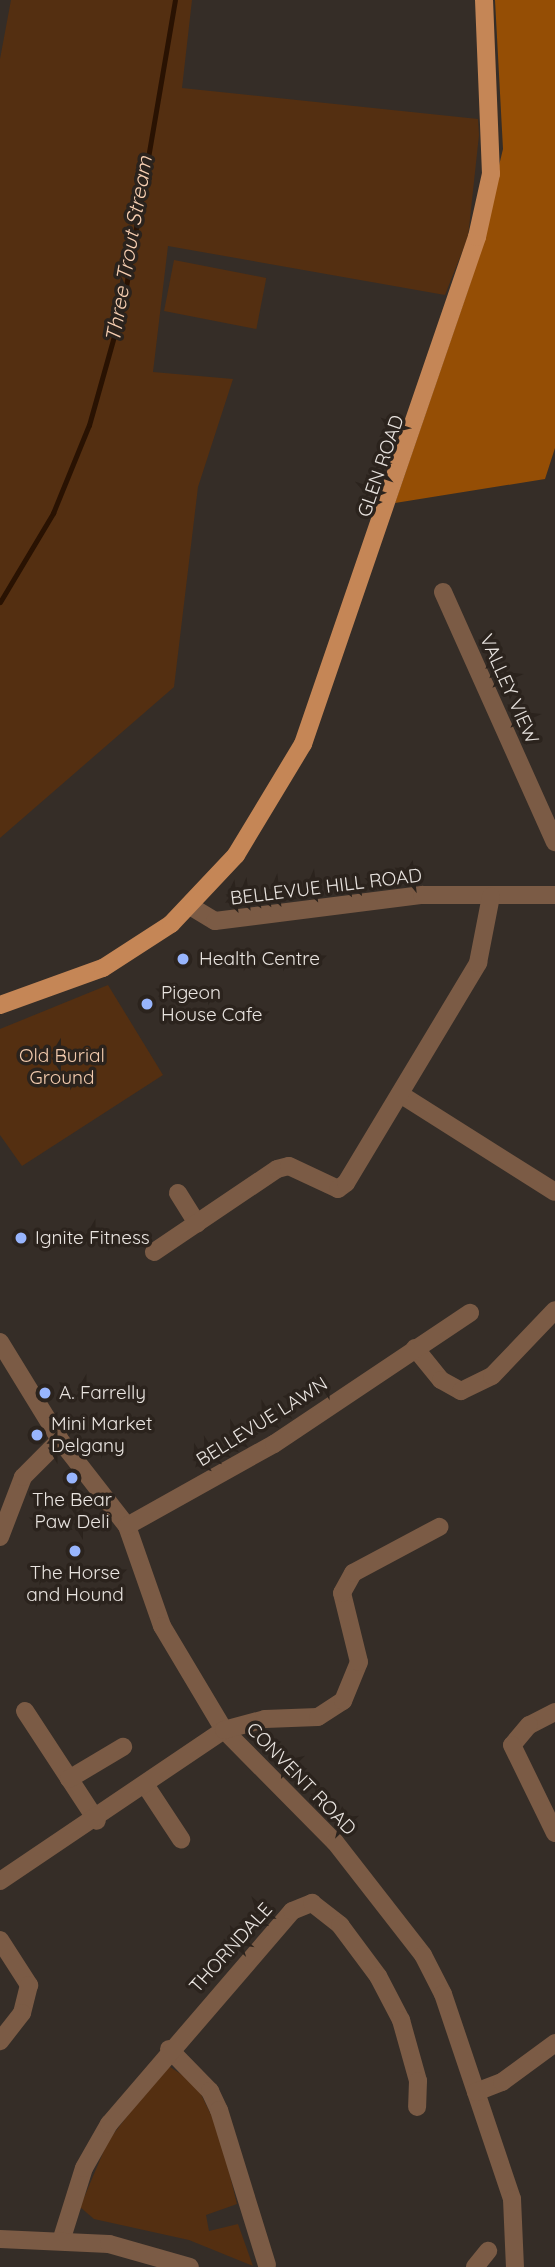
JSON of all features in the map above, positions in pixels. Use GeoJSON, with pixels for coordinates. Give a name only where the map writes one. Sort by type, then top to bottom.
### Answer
{"type":"FeatureCollection","features":[{"type":"Feature","properties":{"kind":"main road","name":"GLEN ROAD"},"geometry":{"type":"LineString","coordinates":[[0,1005],[103,968],[190,906],[266,814],[303,744],[430,385],[491,174],[484,0]]}},
{"type":"Feature","properties":{"kind":"street","name":"VALLEY VIEW"},"geometry":{"type":"LineString","coordinates":[[443,592],[555,842]]}},
{"type":"Feature","properties":{"kind":"street","name":"BELLEVUE HILL ROAD"},"geometry":{"type":"LineString","coordinates":[[190,906],[215,921],[422,895],[555,895]]}},
{"type":"Feature","properties":{"kind":"street"},"geometry":{"type":"LineString","coordinates":[[154,1252],[277,1169],[289,1166],[338,1189],[400,1094],[478,963],[491,896]]}},
{"type":"Feature","properties":{"kind":"street"},"geometry":{"type":"LineString","coordinates":[[400,1094],[555,1192]]}},
{"type":"Feature","properties":{"kind":"street"},"geometry":{"type":"LineString","coordinates":[[178,1193],[198,1223]]}},
{"type":"Feature","properties":{"kind":"street"},"geometry":{"type":"LineString","coordinates":[[415,1348],[441,1380],[461,1391],[492,1376],[555,1310]]}},
{"type":"Feature","properties":{"kind":"street","name":"BELLEVUE LAWN"},"geometry":{"type":"LineString","coordinates":[[128,1526],[274,1444],[470,1313]]}},
{"type":"Feature","properties":{"kind":"street","name":"CONVENT ROAD"},"geometry":{"type":"LineString","coordinates":[[0,1342],[60,1440],[128,1526],[162,1626],[224,1730],[335,1842],[401,1922],[443,1994],[512,2199],[515,2267]]}},
{"type":"Feature","properties":{"kind":"street"},"geometry":{"type":"LineString","coordinates":[[0,1537],[23,1477],[60,1440]]}},
{"type":"Feature","properties":{"kind":"street"},"geometry":{"type":"LineString","coordinates":[[0,1881],[97,1821],[224,1730],[265,1719],[318,1717],[343,1701],[359,1662],[342,1593],[353,1573],[439,1527]]}},
{"type":"Feature","properties":{"kind":"street"},"geometry":{"type":"LineString","coordinates":[[25,1711],[97,1821]]}},
{"type":"Feature","properties":{"kind":"street"},"geometry":{"type":"LineString","coordinates":[[555,1712],[529,1725],[512,1745],[555,1833]]}},
{"type":"Feature","properties":{"kind":"street"},"geometry":{"type":"LineString","coordinates":[[69,1779],[123,1747]]}},
{"type":"Feature","properties":{"kind":"street"},"geometry":{"type":"LineString","coordinates":[[146,1786],[181,1839]]}},
{"type":"Feature","properties":{"kind":"street","name":"THORNDALE"},"geometry":{"type":"LineString","coordinates":[[62,2238],[84,2168],[109,2124],[169,2049],[292,1911],[312,1903],[340,1925],[378,1976],[401,2020],[418,2081],[417,2107]]}},
{"type":"Feature","properties":{"kind":"street"},"geometry":{"type":"LineString","coordinates":[[0,1940],[29,1985],[22,2013],[0,2041]]}},
{"type":"Feature","properties":{"kind":"street"},"geometry":{"type":"LineString","coordinates":[[476,2092],[502,2082],[555,2042]]}},
{"type":"Feature","properties":{"kind":"street"},"geometry":{"type":"LineString","coordinates":[[169,2049],[210,2091],[219,2110],[267,2265]]}},
{"type":"Feature","properties":{"kind":"street"},"geometry":{"type":"LineString","coordinates":[[0,2239],[62,2238],[190,2267]]}},
{"type":"Feature","properties":{"kind":"street"},"geometry":{"type":"LineString","coordinates":[[475,2267],[488,2251]]}},
{"type":"Feature","properties":{"kind":"green space"},"geometry":{"type":"Polygon","coordinates":[[[11,0],[192,0],[182,88],[478,119],[479,135],[468,237],[445,295],[168,246],[153,372],[233,379],[198,487],[174,687],[0,838],[0,59],[11,0]]]}},
{"type":"Feature","properties":{"kind":"green space"},"geometry":{"type":"Polygon","coordinates":[[[174,260],[266,278],[256,329],[164,311],[174,260]]]}},
{"type":"Feature","properties":{"kind":"green space","name":"Old Burial Ground"},"geometry":{"type":"Polygon","coordinates":[[[108,985],[163,1075],[22,1166],[0,1135],[0,1029],[108,985]]]}},
{"type":"Feature","properties":{"kind":"green space"},"geometry":{"type":"Polygon","coordinates":[[[167,2065],[196,2084],[219,2131],[237,2204],[206,2215],[209,2231],[238,2224],[253,2266],[189,2240],[94,2219],[80,2207],[108,2141],[167,2065]]]}},
{"type":"Feature","properties":{"kind":"shaded area"},"geometry":{"type":"Polygon","coordinates":[[[495,0],[555,0],[555,448],[545,479],[395,503],[471,281],[503,149],[495,0]]]}},
{"type":"Feature","properties":{"kind":"waterway","name":"Three Trout Stream"},"geometry":{"type":"LineString","coordinates":[[0,602],[53,513],[89,425],[123,304],[175,0]]}},
{"type":"Feature","properties":{"kind":"place","name":"Health Centre"},"geometry":{"type":"Point","coordinates":[183,959]}},
{"type":"Feature","properties":{"kind":"place","name":"Pigeon House Cafe"},"geometry":{"type":"Point","coordinates":[147,1004]}},
{"type":"Feature","properties":{"kind":"place","name":"Ignite Fitness"},"geometry":{"type":"Point","coordinates":[21,1238]}},
{"type":"Feature","properties":{"kind":"place","name":"A. Farrelly"},"geometry":{"type":"Point","coordinates":[45,1393]}},
{"type":"Feature","properties":{"kind":"place","name":"Mini Market Delgany"},"geometry":{"type":"Point","coordinates":[37,1435]}},
{"type":"Feature","properties":{"kind":"place","name":"The Bear Paw Deli"},"geometry":{"type":"Point","coordinates":[72,1478]}},
{"type":"Feature","properties":{"kind":"place","name":"The Horse and Hound"},"geometry":{"type":"Point","coordinates":[75,1551]}}]}
